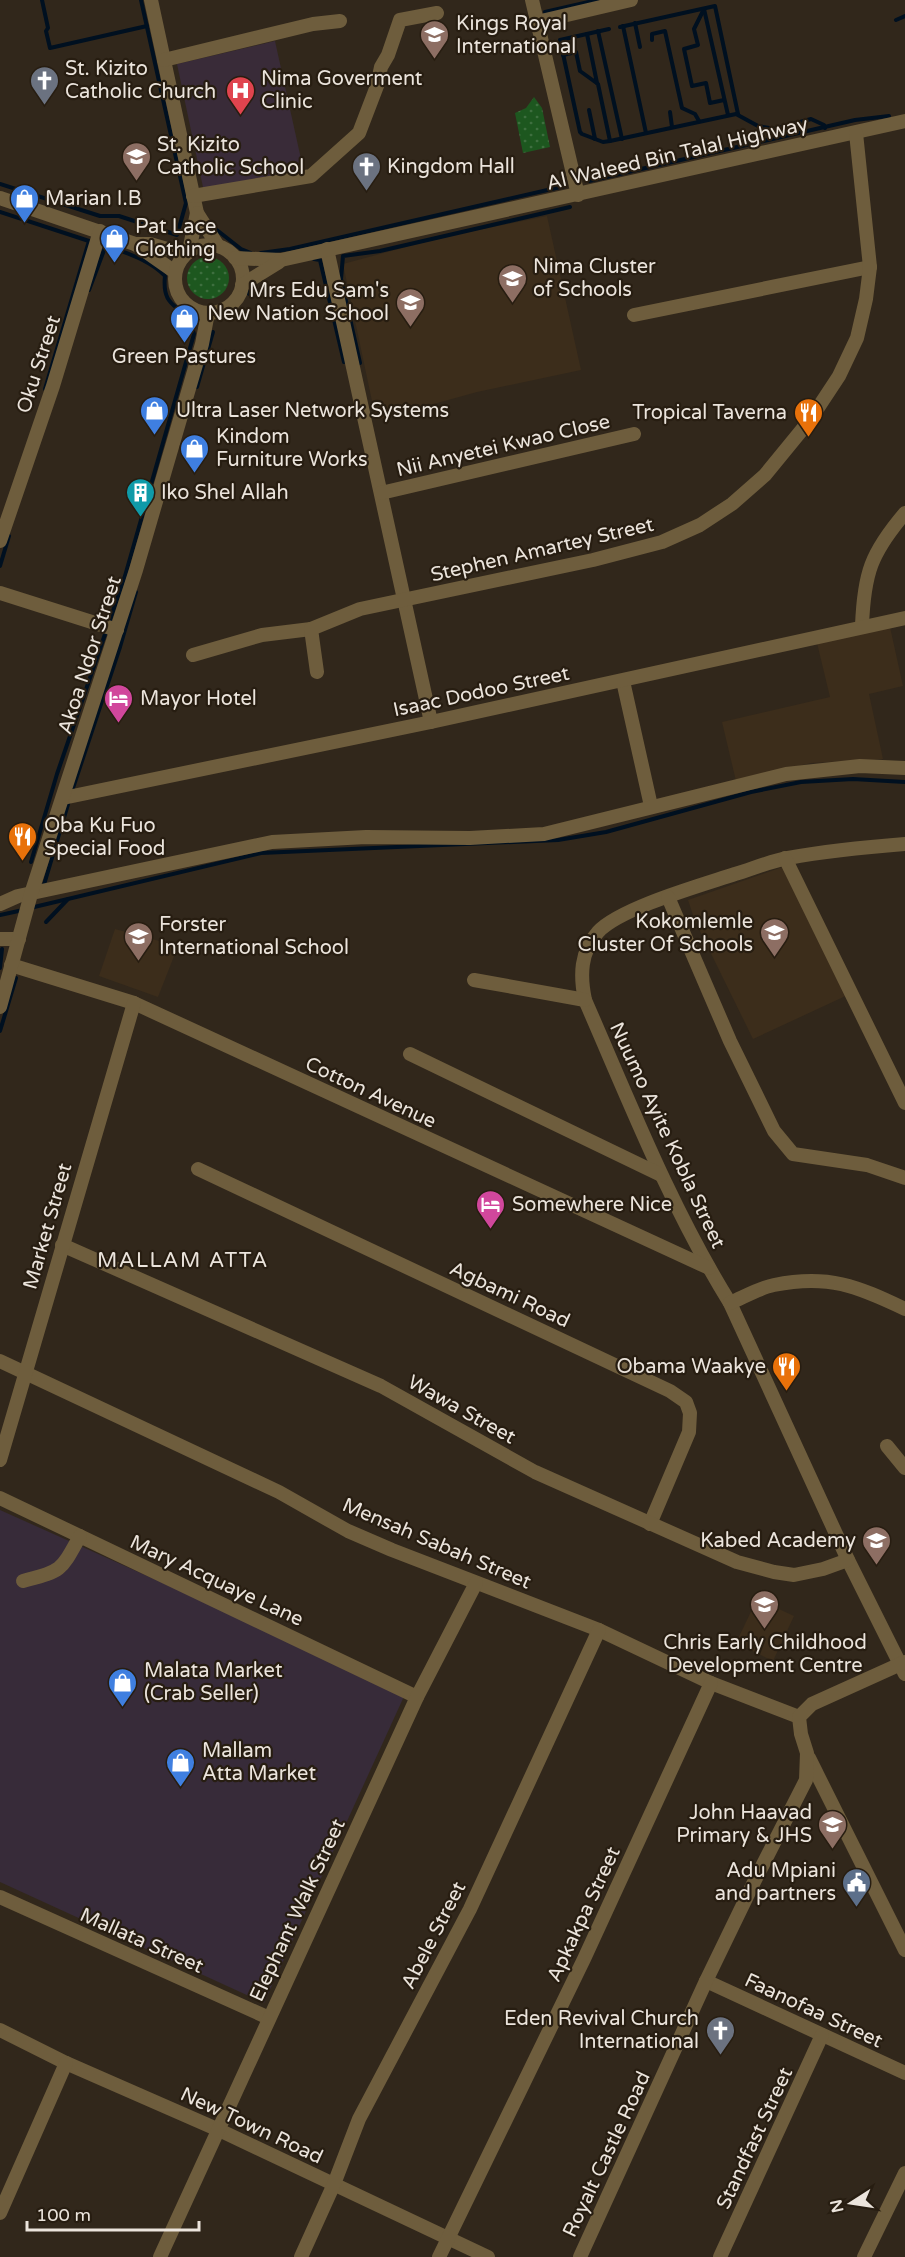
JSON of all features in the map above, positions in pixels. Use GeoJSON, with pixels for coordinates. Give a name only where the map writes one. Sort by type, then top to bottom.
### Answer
{"type":"FeatureCollection","features":[{"type":"Feature","properties":{"kind":"street"},"geometry":{"type":"LineString","coordinates":[[135,244],[150,244],[187,253],[203,245],[225,249],[235,258],[242,275],[242,285],[234,302],[227,308],[208,313],[198,312],[182,301],[174,282],[175,272],[187,253],[196,213],[151,0]]}},
{"type":"Feature","properties":{"kind":"street"},"geometry":{"type":"LineString","coordinates":[[532,0],[578,195]]}},
{"type":"Feature","properties":{"kind":"street"},"geometry":{"type":"LineString","coordinates":[[537,22],[631,0]]}},
{"type":"Feature","properties":{"kind":"street"},"geometry":{"type":"LineString","coordinates":[[194,196],[311,176],[359,133],[377,86],[381,67],[388,55],[400,20],[437,13]]}},
{"type":"Feature","properties":{"kind":"street"},"geometry":{"type":"LineString","coordinates":[[164,60],[313,24],[340,21]]}},
{"type":"Feature","properties":{"kind":"street","name":"Al Waleed Bin Talal Highway"},"geometry":{"type":"LineString","coordinates":[[235,258],[281,260],[905,121]]}},
{"type":"Feature","properties":{"kind":"street","name":"Stephen Amartey Street"},"geometry":{"type":"LineString","coordinates":[[192,655],[262,636],[311,629],[360,609],[593,560],[663,542],[700,525],[732,504],[765,475],[810,420],[839,376],[857,338],[866,299],[870,267],[856,133]]}},
{"type":"Feature","properties":{"kind":"street"},"geometry":{"type":"LineString","coordinates":[[0,198],[135,244],[175,272]]}},
{"type":"Feature","properties":{"kind":"street"},"geometry":{"type":"LineString","coordinates":[[196,213],[218,246]]}},
{"type":"Feature","properties":{"kind":"street","name":"Oku Street"},"geometry":{"type":"LineString","coordinates":[[0,541],[52,386],[100,231]]}},
{"type":"Feature","properties":{"kind":"street"},"geometry":{"type":"LineString","coordinates":[[327,249],[402,600],[431,722]]}},
{"type":"Feature","properties":{"kind":"street","name":"Al Waleed Bin Talal Highway"},"geometry":{"type":"LineString","coordinates":[[242,285],[281,260]]}},
{"type":"Feature","properties":{"kind":"street"},"geometry":{"type":"LineString","coordinates":[[634,315],[870,267]]}},
{"type":"Feature","properties":{"kind":"street","name":"Akoa Ndor Street"},"geometry":{"type":"LineString","coordinates":[[0,1007],[31,894],[117,630],[195,367],[208,313]]}},
{"type":"Feature","properties":{"kind":"street","name":"Nii Anyetei Kwao Close"},"geometry":{"type":"LineString","coordinates":[[381,494],[634,434]]}},
{"type":"Feature","properties":{"kind":"street"},"geometry":{"type":"LineString","coordinates":[[862,626],[864,591],[869,567],[878,549],[905,513]]}},
{"type":"Feature","properties":{"kind":"street"},"geometry":{"type":"LineString","coordinates":[[0,593],[117,630]]}},
{"type":"Feature","properties":{"kind":"street","name":"Isaac Dodoo Street"},"geometry":{"type":"LineString","coordinates":[[63,798],[623,681],[905,618]]}},
{"type":"Feature","properties":{"kind":"street"},"geometry":{"type":"LineString","coordinates":[[311,629],[317,672]]}},
{"type":"Feature","properties":{"kind":"street"},"geometry":{"type":"LineString","coordinates":[[623,681],[651,806]]}},
{"type":"Feature","properties":{"kind":"street"},"geometry":{"type":"LineString","coordinates":[[0,904],[12,898],[272,842],[366,837],[470,838],[544,834],[786,774],[860,766],[905,768]]}},
{"type":"Feature","properties":{"kind":"street","name":"Nuumo Ayite Kobla Street"},"geometry":{"type":"LineString","coordinates":[[903,1667],[848,1560],[730,1304],[661,1175],[585,1000],[582,970],[583,956],[598,932],[619,916],[785,858],[905,844]]}},
{"type":"Feature","properties":{"kind":"street"},"geometry":{"type":"LineString","coordinates":[[785,858],[905,1103]]}},
{"type":"Feature","properties":{"kind":"street"},"geometry":{"type":"LineString","coordinates":[[668,897],[730,1041],[774,1131],[793,1154],[867,1165],[905,1179]]}},
{"type":"Feature","properties":{"kind":"street"},"geometry":{"type":"LineString","coordinates":[[0,939],[20,934]]}},
{"type":"Feature","properties":{"kind":"street","name":"Cotton Avenue"},"geometry":{"type":"LineString","coordinates":[[11,965],[134,1004],[709,1268]]}},
{"type":"Feature","properties":{"kind":"street"},"geometry":{"type":"LineString","coordinates":[[474,980],[585,1000]]}},
{"type":"Feature","properties":{"kind":"street","name":"Market Street"},"geometry":{"type":"LineString","coordinates":[[0,1460],[134,1004]]}},
{"type":"Feature","properties":{"kind":"street"},"geometry":{"type":"LineString","coordinates":[[410,1054],[661,1175]]}},
{"type":"Feature","properties":{"kind":"street","name":"Agbami Road"},"geometry":{"type":"LineString","coordinates":[[198,1169],[670,1391],[686,1402],[690,1413],[689,1432],[650,1524]]}},
{"type":"Feature","properties":{"kind":"street","name":"Wawa Street"},"geometry":{"type":"LineString","coordinates":[[62,1245],[381,1386],[535,1472],[737,1562],[794,1575],[823,1569],[848,1560]]}},
{"type":"Feature","properties":{"kind":"street"},"geometry":{"type":"LineString","coordinates":[[730,1304],[772,1285],[823,1280],[866,1290],[905,1309]]}},
{"type":"Feature","properties":{"kind":"street","name":"Mensah Sabah Street"},"geometry":{"type":"LineString","coordinates":[[0,1361],[279,1492],[348,1531],[599,1630],[711,1683],[799,1717]]}},
{"type":"Feature","properties":{"kind":"street"},"geometry":{"type":"LineString","coordinates":[[887,1446],[905,1468]]}},
{"type":"Feature","properties":{"kind":"street","name":"Mary Acquaye Lane"},"geometry":{"type":"LineString","coordinates":[[0,1498],[417,1697]]}},
{"type":"Feature","properties":{"kind":"street"},"geometry":{"type":"LineString","coordinates":[[23,1581],[53,1572],[63,1566],[80,1536]]}},
{"type":"Feature","properties":{"kind":"street","name":"Elephant Walk Street"},"geometry":{"type":"LineString","coordinates":[[159,2257],[417,1697],[476,1582]]}},
{"type":"Feature","properties":{"kind":"street","name":"Abele Street"},"geometry":{"type":"LineString","coordinates":[[301,2257],[334,2184],[359,2119],[470,1909],[599,1630]]}},
{"type":"Feature","properties":{"kind":"street"},"geometry":{"type":"LineString","coordinates":[[799,1717],[812,1704],[903,1667]]}},
{"type":"Feature","properties":{"kind":"street","name":"Apkakpa Street"},"geometry":{"type":"LineString","coordinates":[[439,2257],[584,1959],[711,1683]]}},
{"type":"Feature","properties":{"kind":"street","name":"Royalt Castle Road"},"geometry":{"type":"LineString","coordinates":[[580,2257],[706,1981],[806,1780],[807,1753],[799,1717]]}},
{"type":"Feature","properties":{"kind":"street"},"geometry":{"type":"LineString","coordinates":[[807,1753],[905,1950]]}},
{"type":"Feature","properties":{"kind":"street","name":"Mallata Street"},"geometry":{"type":"LineString","coordinates":[[0,1897],[268,2018]]}},
{"type":"Feature","properties":{"kind":"street","name":"Faanofaa Street"},"geometry":{"type":"LineString","coordinates":[[706,1981],[905,2073]]}},
{"type":"Feature","properties":{"kind":"street","name":"New Town Road"},"geometry":{"type":"LineString","coordinates":[[0,2030],[66,2063],[219,2130],[488,2257]]}},
{"type":"Feature","properties":{"kind":"street","name":"Standfast Street"},"geometry":{"type":"LineString","coordinates":[[720,2257],[822,2035]]}},
{"type":"Feature","properties":{"kind":"street"},"geometry":{"type":"LineString","coordinates":[[0,2213],[66,2063]]}},
{"type":"Feature","properties":{"kind":"street"},"geometry":{"type":"LineString","coordinates":[[864,2257],[905,2172]]}},
{"type":"Feature","properties":{"kind":"shaded area","name":"Nima Goverment Clinic"},"geometry":{"type":"Polygon","coordinates":[[[275,41],[303,168],[204,192],[177,64],[275,41]]]}},
{"type":"Feature","properties":{"kind":"shaded area"},"geometry":{"type":"Polygon","coordinates":[[[547,216],[581,370],[477,392],[376,420],[343,264],[443,237],[547,216]]]}},
{"type":"Feature","properties":{"kind":"shaded area"},"geometry":{"type":"Polygon","coordinates":[[[890,627],[903,686],[869,694],[883,759],[811,763],[736,781],[722,722],[830,697],[817,643],[890,627]]]}},
{"type":"Feature","properties":{"kind":"shaded area","name":"Kokomlemle Cluster Of Schools"},"geometry":{"type":"Polygon","coordinates":[[[791,864],[852,993],[753,1039],[695,921],[688,900],[791,864]]]}},
{"type":"Feature","properties":{"kind":"shaded area","name":"Forster International School"},"geometry":{"type":"Polygon","coordinates":[[[115,929],[178,946],[158,997],[99,976],[115,929]]]}},
{"type":"Feature","properties":{"kind":"shaded area","name":"Mallam Atta Market"},"geometry":{"type":"Polygon","coordinates":[[[0,1510],[406,1692],[264,2003],[0,1882],[0,1510]]]}},
{"type":"Feature","properties":{"kind":"shaded area","name":"Chris Early Childhood Development Centre"},"geometry":{"type":"Polygon","coordinates":[[[757,1599],[794,1616],[773,1661],[736,1643],[757,1599]]]}},
{"type":"Feature","properties":{"kind":"green space"},"geometry":{"type":"Polygon","coordinates":[[[534,97],[542,108],[550,147],[523,153],[515,113],[526,108],[534,97]]]}},
{"type":"Feature","properties":{"kind":"green space"},"geometry":{"type":"Polygon","coordinates":[[[208,257],[223,263],[229,278],[223,293],[208,299],[193,293],[187,278],[193,263],[208,257]]]}},
{"type":"Feature","properties":{"kind":"waterway"},"geometry":{"type":"LineString","coordinates":[[42,0],[50,48],[147,26]]}},
{"type":"Feature","properties":{"kind":"waterway"},"geometry":{"type":"LineString","coordinates":[[0,184],[100,216],[119,216],[177,235],[186,203],[141,0]]}},
{"type":"Feature","properties":{"kind":"waterway"},"geometry":{"type":"LineString","coordinates":[[545,12],[597,0]]}},
{"type":"Feature","properties":{"kind":"waterway"},"geometry":{"type":"LineString","coordinates":[[620,27],[715,6],[738,114]]}},
{"type":"Feature","properties":{"kind":"waterway"},"geometry":{"type":"LineString","coordinates":[[704,9],[694,29],[698,45],[684,49],[692,86],[706,83],[710,103],[724,100]]}},
{"type":"Feature","properties":{"kind":"waterway"},"geometry":{"type":"LineString","coordinates":[[704,9],[728,115]]}},
{"type":"Feature","properties":{"kind":"waterway"},"geometry":{"type":"LineString","coordinates":[[896,20],[905,16]]}},
{"type":"Feature","properties":{"kind":"waterway"},"geometry":{"type":"LineString","coordinates":[[635,23],[640,47]]}},
{"type":"Feature","properties":{"kind":"waterway"},"geometry":{"type":"LineString","coordinates":[[623,26],[646,133]]}},
{"type":"Feature","properties":{"kind":"waterway"},"geometry":{"type":"LineString","coordinates":[[609,29],[560,40],[582,134],[603,142],[736,114],[758,126],[775,129],[811,119],[824,125],[825,128]]}},
{"type":"Feature","properties":{"kind":"waterway"},"geometry":{"type":"LineString","coordinates":[[598,31],[622,139]]}},
{"type":"Feature","properties":{"kind":"waterway"},"geometry":{"type":"LineString","coordinates":[[652,40],[652,34],[665,31],[682,108],[695,114],[699,121]]}},
{"type":"Feature","properties":{"kind":"waterway"},"geometry":{"type":"LineString","coordinates":[[587,34],[597,83]]}},
{"type":"Feature","properties":{"kind":"waterway"},"geometry":{"type":"LineString","coordinates":[[563,55],[576,52],[580,71],[598,84],[610,141]]}},
{"type":"Feature","properties":{"kind":"waterway"},"geometry":{"type":"LineString","coordinates":[[589,110],[595,139]]}},
{"type":"Feature","properties":{"kind":"waterway"},"geometry":{"type":"LineString","coordinates":[[670,112],[672,127]]}},
{"type":"Feature","properties":{"kind":"waterway"},"geometry":{"type":"LineString","coordinates":[[589,181],[855,120],[889,116]]}},
{"type":"Feature","properties":{"kind":"waterway"},"geometry":{"type":"LineString","coordinates":[[261,253],[290,249],[565,186]]}},
{"type":"Feature","properties":{"kind":"waterway"},"geometry":{"type":"LineString","coordinates":[[360,363],[341,279],[343,256],[380,251],[570,207]]}},
{"type":"Feature","properties":{"kind":"waterway"},"geometry":{"type":"LineString","coordinates":[[0,212],[89,241],[45,389]]}},
{"type":"Feature","properties":{"kind":"waterway"},"geometry":{"type":"LineString","coordinates":[[213,227],[241,249],[251,253]]}},
{"type":"Feature","properties":{"kind":"waterway"},"geometry":{"type":"LineString","coordinates":[[31,862],[57,774],[125,576],[194,334],[186,316],[167,296],[165,276],[145,261],[130,254],[106,245],[89,290]]}},
{"type":"Feature","properties":{"kind":"waterway"},"geometry":{"type":"LineString","coordinates":[[314,259],[320,260],[344,362]]}},
{"type":"Feature","properties":{"kind":"waterway"},"geometry":{"type":"LineString","coordinates":[[249,294],[253,284]]}},
{"type":"Feature","properties":{"kind":"waterway"},"geometry":{"type":"LineString","coordinates":[[197,387],[213,332]]}},
{"type":"Feature","properties":{"kind":"waterway"},"geometry":{"type":"LineString","coordinates":[[0,566],[9,536]]}},
{"type":"Feature","properties":{"kind":"waterway"},"geometry":{"type":"LineString","coordinates":[[71,794],[136,592]]}},
{"type":"Feature","properties":{"kind":"waterway"},"geometry":{"type":"LineString","coordinates":[[30,908],[261,853],[558,840],[606,832],[751,792],[801,782],[853,779],[905,782]]}},
{"type":"Feature","properties":{"kind":"waterway"},"geometry":{"type":"LineString","coordinates":[[43,888],[69,801]]}},
{"type":"Feature","properties":{"kind":"waterway"},"geometry":{"type":"LineString","coordinates":[[46,922],[68,899]]}},
{"type":"Feature","properties":{"kind":"waterway"},"geometry":{"type":"LineString","coordinates":[[0,915],[23,910]]}},
{"type":"Feature","properties":{"kind":"waterway"},"geometry":{"type":"LineString","coordinates":[[0,968],[2,949]]}},
{"type":"Feature","properties":{"kind":"waterway"},"geometry":{"type":"LineString","coordinates":[[0,1031],[16,978]]}},
{"type":"Feature","properties":{"kind":"place","name":"Kings Royal International"},"geometry":{"type":"Point","coordinates":[435,60]}},
{"type":"Feature","properties":{"kind":"place","name":"St. Kizito Catholic Church"},"geometry":{"type":"Point","coordinates":[44,106]}},
{"type":"Feature","properties":{"kind":"place","name":"Nima Goverment Clinic"},"geometry":{"type":"Point","coordinates":[240,116]}},
{"type":"Feature","properties":{"kind":"place","name":"St. Kizito Catholic School"},"geometry":{"type":"Point","coordinates":[136,182]}},
{"type":"Feature","properties":{"kind":"place","name":"Kingdom Hall"},"geometry":{"type":"Point","coordinates":[366,192]}},
{"type":"Feature","properties":{"kind":"place","name":"Marian I.B"},"geometry":{"type":"Point","coordinates":[24,224]}},
{"type":"Feature","properties":{"kind":"place","name":"Pat Lace Clothing"},"geometry":{"type":"Point","coordinates":[114,264]}},
{"type":"Feature","properties":{"kind":"place","name":"Nima Cluster of Schools"},"geometry":{"type":"Point","coordinates":[512,304]}},
{"type":"Feature","properties":{"kind":"place","name":"Mrs Edu Sam's New Nation School"},"geometry":{"type":"Point","coordinates":[410,328]}},
{"type":"Feature","properties":{"kind":"place","name":"Green Pastures"},"geometry":{"type":"Point","coordinates":[184,344]}},
{"type":"Feature","properties":{"kind":"place","name":"Ultra Laser Network Systems"},"geometry":{"type":"Point","coordinates":[155,436]}},
{"type":"Feature","properties":{"kind":"place","name":"Tropical Taverna"},"geometry":{"type":"Point","coordinates":[808,438]}},
{"type":"Feature","properties":{"kind":"place","name":"Kindom Furniture Works"},"geometry":{"type":"Point","coordinates":[195,474]}},
{"type":"Feature","properties":{"kind":"place","name":"Iko Shel Allah"},"geometry":{"type":"Point","coordinates":[140,518]}},
{"type":"Feature","properties":{"kind":"place","name":"Mayor Hotel"},"geometry":{"type":"Point","coordinates":[119,724]}},
{"type":"Feature","properties":{"kind":"place","name":"Oba Ku Fuo Special Food"},"geometry":{"type":"Point","coordinates":[23,862]}},
{"type":"Feature","properties":{"kind":"place","name":"Kokomlemle Cluster Of Schools"},"geometry":{"type":"Point","coordinates":[774,958]}},
{"type":"Feature","properties":{"kind":"place","name":"Forster International School"},"geometry":{"type":"Point","coordinates":[138,962]}},
{"type":"Feature","properties":{"kind":"place","name":"Somewhere Nice"},"geometry":{"type":"Point","coordinates":[491,1230]}},
{"type":"Feature","properties":{"kind":"place","name":"Obama Waakye"},"geometry":{"type":"Point","coordinates":[787,1392]}},
{"type":"Feature","properties":{"kind":"place","name":"Kabed Academy"},"geometry":{"type":"Point","coordinates":[877,1566]}},
{"type":"Feature","properties":{"kind":"place","name":"Chris Early Childhood Development Centre"},"geometry":{"type":"Point","coordinates":[765,1630]}},
{"type":"Feature","properties":{"kind":"place","name":"Malata Market (Crab Seller)"},"geometry":{"type":"Point","coordinates":[123,1708]}},
{"type":"Feature","properties":{"kind":"place","name":"Mallam Atta Market"},"geometry":{"type":"Point","coordinates":[181,1788]}},
{"type":"Feature","properties":{"kind":"place","name":"John Haavad Primary & JHS"},"geometry":{"type":"Point","coordinates":[833,1850]}},
{"type":"Feature","properties":{"kind":"place","name":"Adu Mpiani and partners"},"geometry":{"type":"Point","coordinates":[857,1908]}},
{"type":"Feature","properties":{"kind":"place","name":"Eden Revival Church International"},"geometry":{"type":"Point","coordinates":[720,2056]}},
{"type":"Feature","properties":{"kind":"district","name":"MALLAM ATTA"},"geometry":{"type":"Point","coordinates":[183,1260]}}]}
